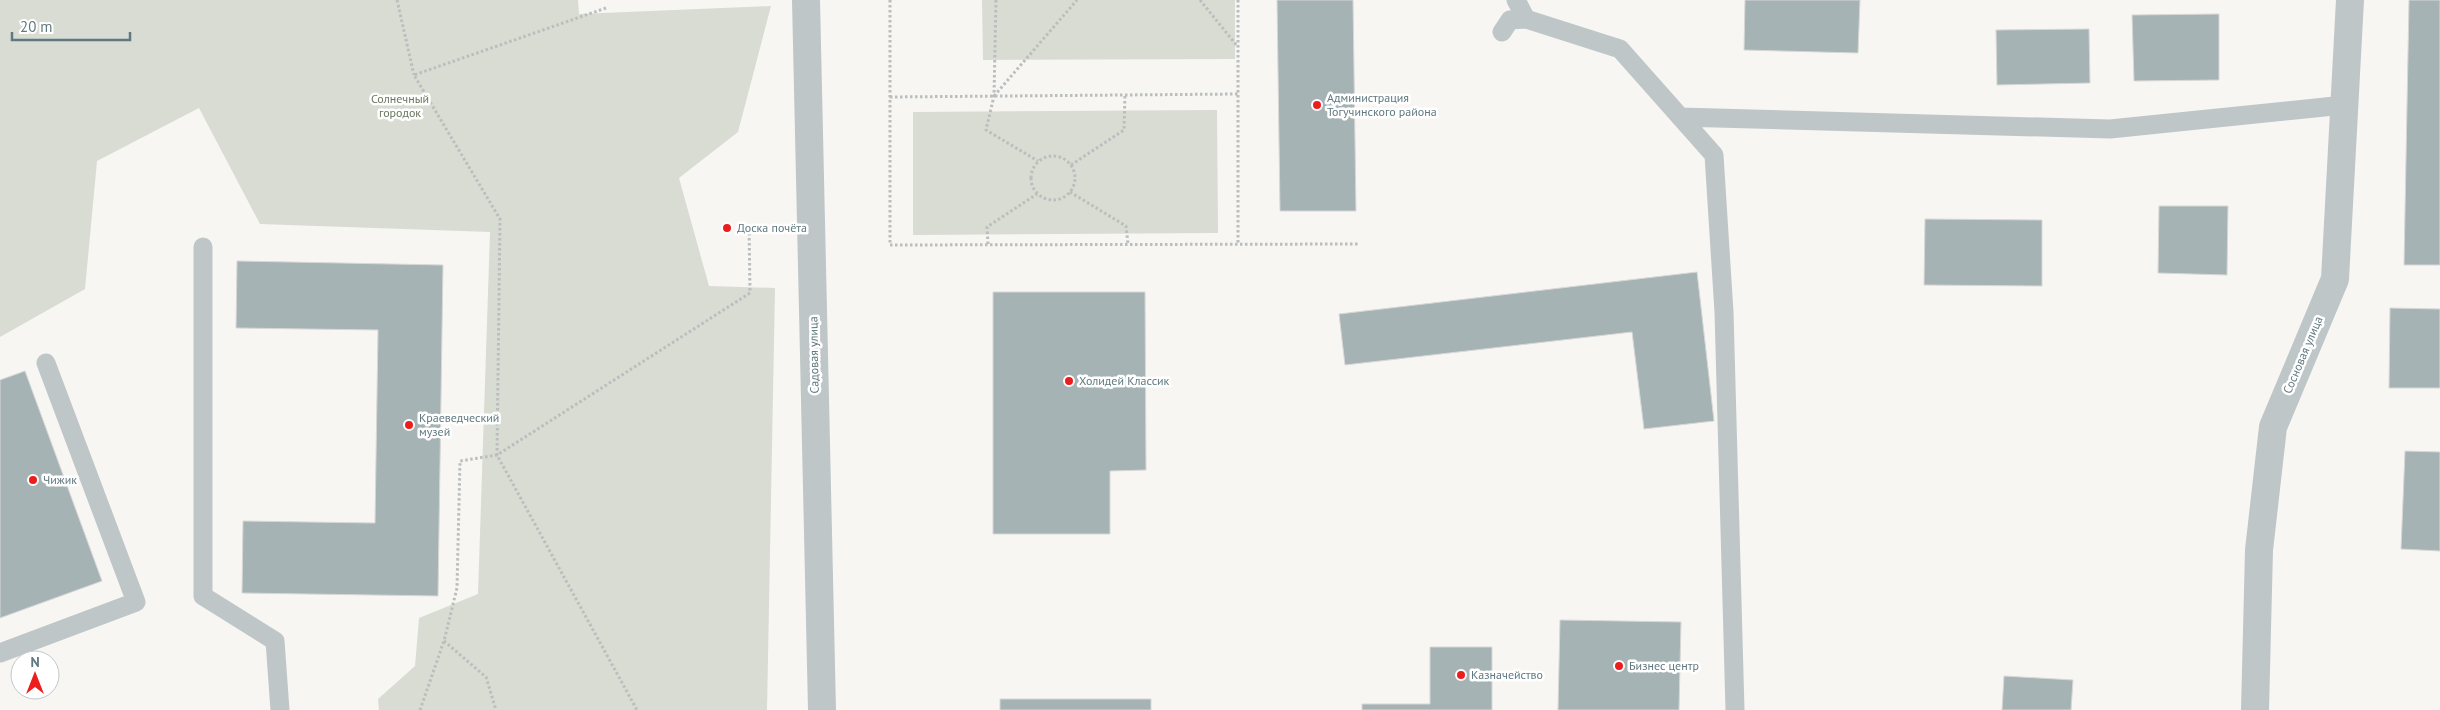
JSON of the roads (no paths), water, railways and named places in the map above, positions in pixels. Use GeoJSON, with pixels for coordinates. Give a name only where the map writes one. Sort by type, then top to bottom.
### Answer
{"type":"FeatureCollection","features":[{"type":"Feature","properties":{"kind":"street","name":"Садовая улица"},"geometry":{"type":"LineString","coordinates":[[806,0],[822,710]]}},
{"type":"Feature","properties":{"kind":"street","name":"Сосновая улица"},"geometry":{"type":"LineString","coordinates":[[2255,710],[2260,550],[2273,427],[2335,278],[2350,0]]}},
{"type":"Feature","properties":{"kind":"lane"},"geometry":{"type":"LineString","coordinates":[[1516,0],[1526,20]]}},
{"type":"Feature","properties":{"kind":"lane"},"geometry":{"type":"LineString","coordinates":[[1502,32],[1510,20],[1526,20],[1620,49],[1714,155],[1724,312],[1735,710]]}},
{"type":"Feature","properties":{"kind":"lane"},"geometry":{"type":"LineString","coordinates":[[1680,117],[2110,129],[2344,105]]}},
{"type":"Feature","properties":{"kind":"lane"},"geometry":{"type":"LineString","coordinates":[[203,247],[203,596],[275,641],[280,710]]}},
{"type":"Feature","properties":{"kind":"lane"},"geometry":{"type":"LineString","coordinates":[[0,653],[136,602],[46,363]]}},
{"type":"Feature","properties":{"kind":"place","name":"Администрация Тогучинского района"},"geometry":{"type":"Point","coordinates":[1317,105]}},
{"type":"Feature","properties":{"kind":"place","name":"Доска почёта"},"geometry":{"type":"Point","coordinates":[727,228]}},
{"type":"Feature","properties":{"kind":"place","name":"Холидей Классик"},"geometry":{"type":"Point","coordinates":[1069,381]}},
{"type":"Feature","properties":{"kind":"place","name":"Краеведческий музей"},"geometry":{"type":"Point","coordinates":[409,425]}},
{"type":"Feature","properties":{"kind":"place","name":"Чижик"},"geometry":{"type":"Point","coordinates":[33,480]}},
{"type":"Feature","properties":{"kind":"place","name":"Бизнес центр"},"geometry":{"type":"Point","coordinates":[1619,666]}},
{"type":"Feature","properties":{"kind":"place","name":"Казначейство"},"geometry":{"type":"Point","coordinates":[1461,675]}},
{"type":"Feature","properties":{"kind":"park label","name":"Солнечный городок"},"geometry":{"type":"Point","coordinates":[400,106]}}]}
